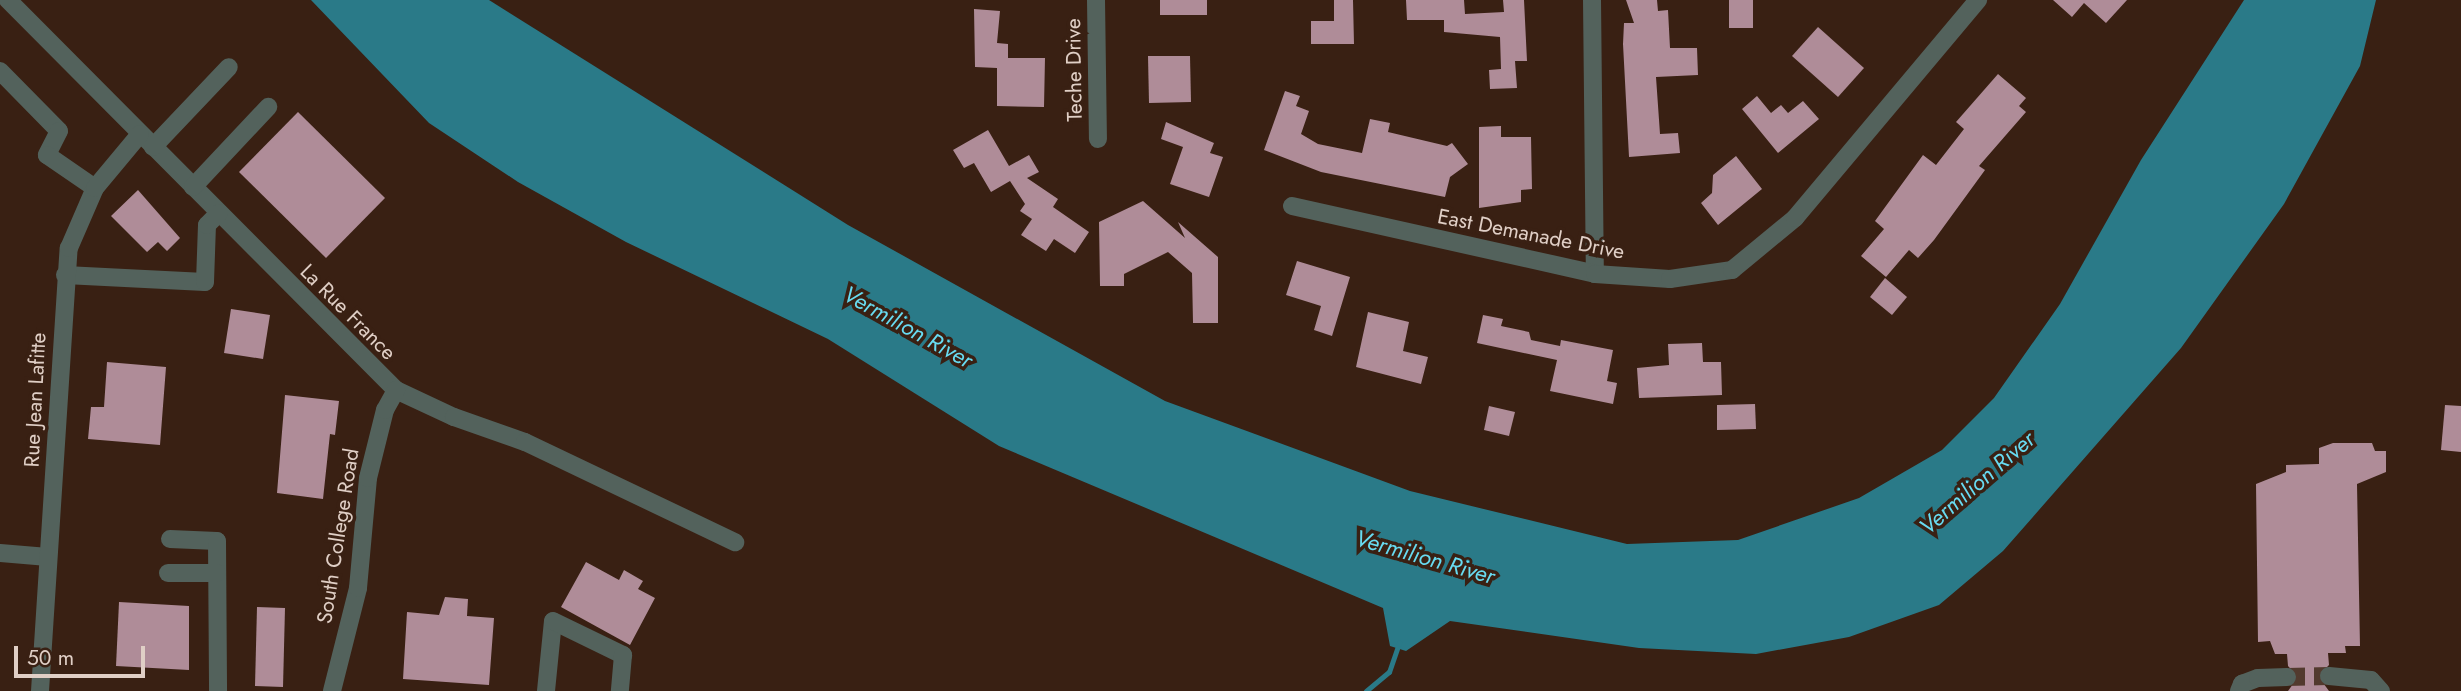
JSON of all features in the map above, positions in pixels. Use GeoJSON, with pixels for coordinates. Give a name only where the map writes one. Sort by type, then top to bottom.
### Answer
{"type":"FeatureCollection","features":[{"type":"Feature","properties":{"kind":"street","name":"La Rue France"},"geometry":{"type":"LineString","coordinates":[[8,0],[396,390],[453,417],[525,442],[735,542]]}},
{"type":"Feature","properties":{"kind":"street","name":"Teche Drive"},"geometry":{"type":"LineString","coordinates":[[1096,0],[1098,139]]}},
{"type":"Feature","properties":{"kind":"street"},"geometry":{"type":"LineString","coordinates":[[1592,0],[1595,274]]}},
{"type":"Feature","properties":{"kind":"street","name":"East Demanade Drive"},"geometry":{"type":"LineString","coordinates":[[1292,206],[1595,274],[1649,279],[1708,276],[1747,262],[1818,192],[1978,0]]}},
{"type":"Feature","properties":{"kind":"street","name":"Rue Jean Lafitte"},"geometry":{"type":"LineString","coordinates":[[40,691],[65,275],[77,222],[95,188],[229,67]]}},
{"type":"Feature","properties":{"kind":"street"},"geometry":{"type":"LineString","coordinates":[[0,72],[59,131],[47,155],[95,188]]}},
{"type":"Feature","properties":{"kind":"street"},"geometry":{"type":"LineString","coordinates":[[192,187],[268,107]]}},
{"type":"Feature","properties":{"kind":"street"},"geometry":{"type":"LineString","coordinates":[[65,275],[205,282],[207,225],[219,214]]}},
{"type":"Feature","properties":{"kind":"street","name":"South College Road"},"geometry":{"type":"LineString","coordinates":[[332,691],[358,588],[375,444],[396,390]]}},
{"type":"Feature","properties":{"kind":"street"},"geometry":{"type":"LineString","coordinates":[[170,539],[217,541],[218,691]]}},
{"type":"Feature","properties":{"kind":"street"},"geometry":{"type":"LineString","coordinates":[[0,553],[48,557]]}},
{"type":"Feature","properties":{"kind":"street"},"geometry":{"type":"LineString","coordinates":[[168,573],[217,573]]}},
{"type":"Feature","properties":{"kind":"street"},"geometry":{"type":"LineString","coordinates":[[546,691],[553,621],[623,655],[620,691]]}},
{"type":"Feature","properties":{"kind":"street"},"geometry":{"type":"LineString","coordinates":[[2239,691],[2242,684],[2258,678],[2287,677]]}},
{"type":"Feature","properties":{"kind":"street"},"geometry":{"type":"LineString","coordinates":[[2329,677],[2371,680],[2381,691]]}},
{"type":"Feature","properties":{"kind":"water","name":"Vermilion River"},"geometry":{"type":"Polygon","coordinates":[[[311,0],[489,0],[848,225],[1165,401],[1410,491],[1627,544],[1738,540],[1859,498],[1942,450],[1994,398],[2060,304],[2141,160],[2244,0],[2376,0],[2360,66],[2284,204],[2181,348],[2003,551],[1939,605],[1849,637],[1756,654],[1639,648],[1450,621],[1406,651],[1390,646],[1383,608],[999,446],[828,339],[626,242],[518,182],[429,123],[311,0]]]}},
{"type":"Feature","properties":{"kind":"building"},"geometry":{"type":"Polygon","coordinates":[[[1160,0],[1207,0],[1207,15],[1160,15],[1160,0]]]}},
{"type":"Feature","properties":{"kind":"building"},"geometry":{"type":"Polygon","coordinates":[[[1334,0],[1353,0],[1354,44],[1311,44],[1311,21],[1334,21],[1334,0]]]}},
{"type":"Feature","properties":{"kind":"building"},"geometry":{"type":"Polygon","coordinates":[[[1406,0],[1464,0],[1465,14],[1504,12],[1503,0],[1524,0],[1527,61],[1515,61],[1517,88],[1490,89],[1489,70],[1501,69],[1500,37],[1444,32],[1444,20],[1407,20],[1406,0]]]}},
{"type":"Feature","properties":{"kind":"building"},"geometry":{"type":"Polygon","coordinates":[[[1626,0],[1657,0],[1658,11],[1668,10],[1670,48],[1697,48],[1698,75],[1656,77],[1660,134],[1678,133],[1680,153],[1629,157],[1623,44],[1624,23],[1634,23],[1626,0]]]}},
{"type":"Feature","properties":{"kind":"building"},"geometry":{"type":"Polygon","coordinates":[[[1729,0],[1753,0],[1753,28],[1729,28],[1729,0]]]}},
{"type":"Feature","properties":{"kind":"building"},"geometry":{"type":"Polygon","coordinates":[[[2053,0],[2127,0],[2106,23],[2084,3],[2072,17],[2053,0]]]}},
{"type":"Feature","properties":{"kind":"building"},"geometry":{"type":"Polygon","coordinates":[[[974,9],[1000,11],[997,43],[1008,44],[1008,58],[1045,58],[1044,107],[997,106],[997,68],[975,67],[974,9]]]}},
{"type":"Feature","properties":{"kind":"building"},"geometry":{"type":"Polygon","coordinates":[[[1818,27],[1864,68],[1838,97],[1792,56],[1818,27]]]}},
{"type":"Feature","properties":{"kind":"building"},"geometry":{"type":"Polygon","coordinates":[[[1148,56],[1190,56],[1191,102],[1149,103],[1148,56]]]}},
{"type":"Feature","properties":{"kind":"building"},"geometry":{"type":"Polygon","coordinates":[[[1998,74],[2026,98],[2019,106],[2026,112],[1979,166],[1985,170],[1934,240],[1918,258],[1909,250],[1886,277],[1861,256],[1884,229],[1875,221],[1923,155],[1936,165],[1964,129],[1956,122],[1998,74]]]}},
{"type":"Feature","properties":{"kind":"building"},"geometry":{"type":"Polygon","coordinates":[[[1285,91],[1300,96],[1296,106],[1309,111],[1301,134],[1318,144],[1362,153],[1370,119],[1390,123],[1388,132],[1447,146],[1452,143],[1468,164],[1450,177],[1445,197],[1321,172],[1264,150],[1285,91]]]}},
{"type":"Feature","properties":{"kind":"building"},"geometry":{"type":"Polygon","coordinates":[[[1757,96],[1771,113],[1781,105],[1788,113],[1803,101],[1819,119],[1778,153],[1742,109],[1757,96]]]}},
{"type":"Feature","properties":{"kind":"building"},"geometry":{"type":"Polygon","coordinates":[[[298,112],[385,198],[326,258],[239,172],[298,112]]]}},
{"type":"Feature","properties":{"kind":"building"},"geometry":{"type":"Polygon","coordinates":[[[1166,122],[1214,143],[1210,153],[1223,157],[1209,197],[1170,184],[1183,147],[1161,139],[1166,122]]]}},
{"type":"Feature","properties":{"kind":"building"},"geometry":{"type":"Polygon","coordinates":[[[1501,126],[1501,137],[1531,137],[1532,189],[1521,190],[1521,202],[1479,208],[1479,127],[1501,126]]]}},
{"type":"Feature","properties":{"kind":"building"},"geometry":{"type":"Polygon","coordinates":[[[988,130],[1009,166],[1029,155],[1039,172],[1027,178],[1058,199],[1053,207],[1089,232],[1075,253],[1054,239],[1046,251],[1021,235],[1032,219],[1020,211],[1025,204],[1010,181],[991,192],[974,163],[964,168],[953,150],[988,130]]]}},
{"type":"Feature","properties":{"kind":"building"},"geometry":{"type":"Polygon","coordinates":[[[1736,156],[1762,189],[1718,225],[1701,203],[1712,193],[1713,175],[1736,156]]]}},
{"type":"Feature","properties":{"kind":"building"},"geometry":{"type":"Polygon","coordinates":[[[138,190],[180,238],[167,251],[158,242],[147,252],[111,216],[138,190]]]}},
{"type":"Feature","properties":{"kind":"building"},"geometry":{"type":"Polygon","coordinates":[[[1143,201],[1185,238],[1178,222],[1218,257],[1218,323],[1193,323],[1192,273],[1168,252],[1124,274],[1124,286],[1100,286],[1099,222],[1143,201]]]}},
{"type":"Feature","properties":{"kind":"building"},"geometry":{"type":"Polygon","coordinates":[[[1297,261],[1350,277],[1332,336],[1314,330],[1321,306],[1286,295],[1297,261]]]}},
{"type":"Feature","properties":{"kind":"building"},"geometry":{"type":"Polygon","coordinates":[[[1885,278],[1907,297],[1892,315],[1870,297],[1885,278]]]}},
{"type":"Feature","properties":{"kind":"building"},"geometry":{"type":"Polygon","coordinates":[[[231,309],[270,315],[263,359],[224,353],[231,309]]]}},
{"type":"Feature","properties":{"kind":"building"},"geometry":{"type":"Polygon","coordinates":[[[1368,312],[1409,322],[1403,351],[1428,357],[1421,384],[1356,367],[1368,312]]]}},
{"type":"Feature","properties":{"kind":"building"},"geometry":{"type":"Polygon","coordinates":[[[1483,315],[1503,319],[1501,326],[1529,332],[1531,340],[1560,346],[1561,340],[1613,350],[1607,381],[1617,383],[1613,404],[1550,391],[1557,360],[1477,343],[1483,315]]]}},
{"type":"Feature","properties":{"kind":"building"},"geometry":{"type":"Polygon","coordinates":[[[1702,343],[1703,362],[1721,362],[1722,395],[1639,398],[1637,368],[1669,365],[1668,344],[1702,343]]]}},
{"type":"Feature","properties":{"kind":"building"},"geometry":{"type":"Polygon","coordinates":[[[107,362],[166,367],[160,445],[88,439],[91,407],[104,407],[107,362]]]}},
{"type":"Feature","properties":{"kind":"building"},"geometry":{"type":"Polygon","coordinates":[[[285,395],[339,401],[335,435],[330,434],[323,499],[277,493],[285,395]]]}},
{"type":"Feature","properties":{"kind":"building"},"geometry":{"type":"Polygon","coordinates":[[[1755,404],[1756,429],[1717,430],[1717,405],[1755,404]]]}},
{"type":"Feature","properties":{"kind":"building"},"geometry":{"type":"Polygon","coordinates":[[[2445,405],[2461,406],[2461,452],[2441,450],[2445,405]]]}},
{"type":"Feature","properties":{"kind":"building"},"geometry":{"type":"Polygon","coordinates":[[[1489,406],[1515,412],[1509,436],[1484,430],[1489,406]]]}},
{"type":"Feature","properties":{"kind":"building"},"geometry":{"type":"Polygon","coordinates":[[[2333,443],[2372,443],[2375,451],[2386,451],[2386,472],[2357,484],[2360,646],[2345,646],[2346,653],[2328,653],[2329,665],[2318,676],[2329,691],[2288,691],[2298,677],[2288,666],[2287,654],[2275,654],[2270,641],[2258,642],[2256,484],[2286,472],[2286,465],[2319,464],[2319,448],[2333,443]]]}},
{"type":"Feature","properties":{"kind":"building"},"geometry":{"type":"Polygon","coordinates":[[[586,562],[619,580],[624,570],[643,581],[638,589],[655,598],[630,645],[561,607],[586,562]]]}},
{"type":"Feature","properties":{"kind":"building"},"geometry":{"type":"Polygon","coordinates":[[[445,597],[468,599],[467,616],[494,618],[489,685],[403,679],[407,612],[439,615],[445,597]]]}},
{"type":"Feature","properties":{"kind":"building"},"geometry":{"type":"Polygon","coordinates":[[[119,602],[189,606],[189,670],[116,666],[119,602]]]}},
{"type":"Feature","properties":{"kind":"building"},"geometry":{"type":"Polygon","coordinates":[[[257,607],[285,608],[283,687],[255,686],[257,607]]]}},
{"type":"Feature","properties":{"kind":"waterway"},"geometry":{"type":"LineString","coordinates":[[1366,691],[1389,672],[1399,643]]}},
{"type":"Feature","properties":{"kind":"tunnel"},"geometry":{"type":"LineString","coordinates":[[2287,677],[2329,676]]}}]}
